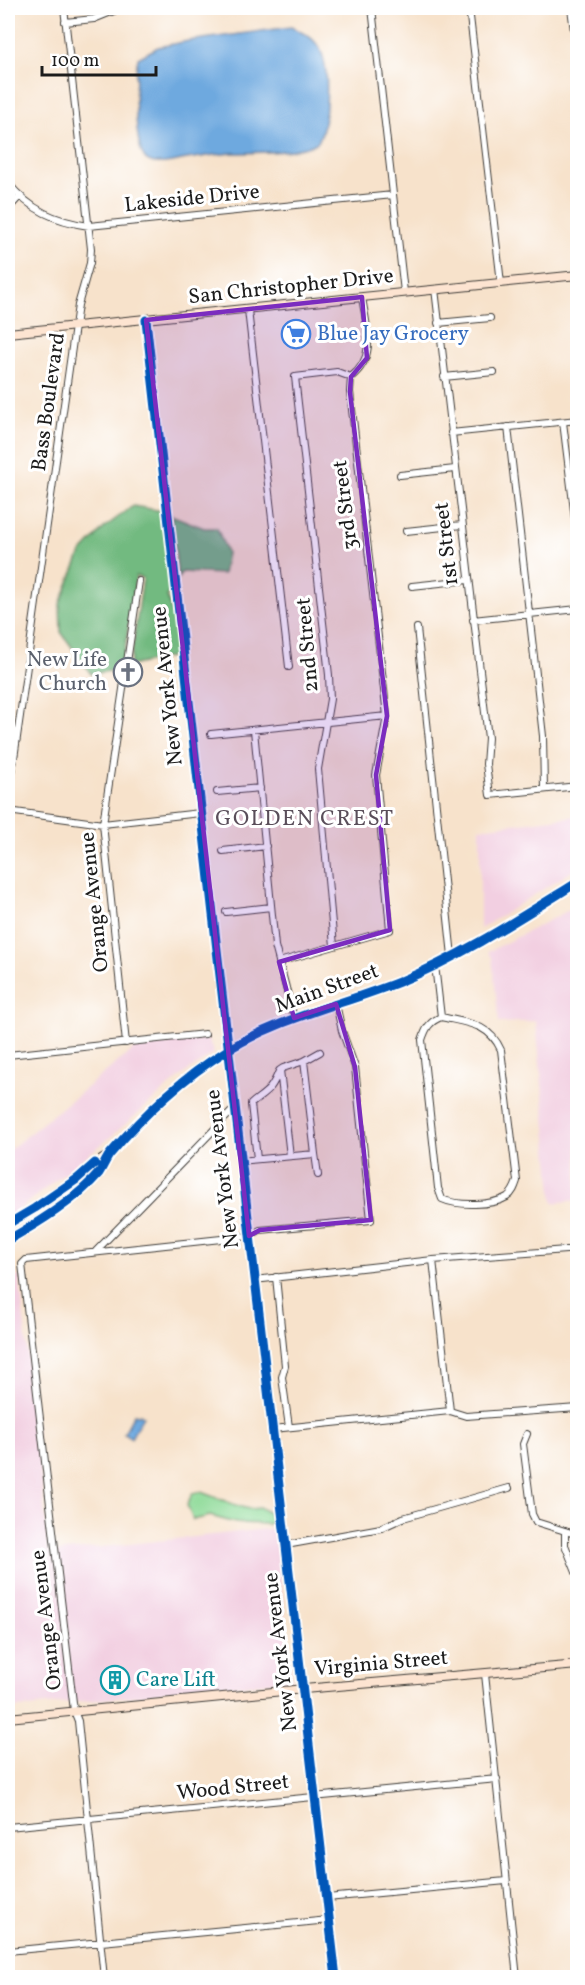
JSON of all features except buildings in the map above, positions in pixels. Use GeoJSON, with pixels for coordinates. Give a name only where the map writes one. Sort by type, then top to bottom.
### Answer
{"type":"FeatureCollection","features":[{"type":"Feature","properties":{"kind":"street","name":"Bass Boulevard"},"geometry":{"type":"LineString","coordinates":[[8,801],[77,326],[78,305],[90,263],[91,249],[64,8]]}},
{"type":"Feature","properties":{"kind":"street"},"geometry":{"type":"LineString","coordinates":[[66,22],[94,19],[121,8]]}},
{"type":"Feature","properties":{"kind":"street"},"geometry":{"type":"LineString","coordinates":[[372,8],[404,292]]}},
{"type":"Feature","properties":{"kind":"street"},"geometry":{"type":"LineString","coordinates":[[469,8],[501,283]]}},
{"type":"Feature","properties":{"kind":"street"},"geometry":{"type":"LineString","coordinates":[[571,8],[578,62]]}},
{"type":"Feature","properties":{"kind":"street","name":"Lakeside Drive"},"geometry":{"type":"LineString","coordinates":[[8,183],[32,208],[67,223],[89,226],[393,195]]}},
{"type":"Feature","properties":{"kind":"street"},"geometry":{"type":"LineString","coordinates":[[8,209],[19,197]]}},
{"type":"Feature","properties":{"kind":"street","name":"San Christopher Drive"},"geometry":{"type":"LineString","coordinates":[[8,333],[578,275]]}},
{"type":"Feature","properties":{"kind":"street","name":"1st Street"},"geometry":{"type":"LineString","coordinates":[[435,289],[488,738],[486,764],[490,795],[544,789]]}},
{"type":"Feature","properties":{"kind":"street"},"geometry":{"type":"LineString","coordinates":[[351,377],[360,370],[367,358],[368,346],[362,297]]}},
{"type":"Feature","properties":{"kind":"street"},"geometry":{"type":"LineString","coordinates":[[248,310],[289,667]]}},
{"type":"Feature","properties":{"kind":"street"},"geometry":{"type":"LineString","coordinates":[[438,323],[490,318]]}},
{"type":"Feature","properties":{"kind":"street","name":"New York Avenue"},"geometry":{"type":"LineString","coordinates":[[146,320],[227,1050],[304,1689],[336,1977]]}},
{"type":"Feature","properties":{"kind":"street","name":"2nd Street"},"geometry":{"type":"LineString","coordinates":[[334,946],[318,769],[330,699],[329,675],[295,377],[337,372],[351,377]]}},
{"type":"Feature","properties":{"kind":"street"},"geometry":{"type":"LineString","coordinates":[[444,377],[494,372]]}},
{"type":"Feature","properties":{"kind":"street","name":"3rd Street"},"geometry":{"type":"LineString","coordinates":[[334,946],[390,930],[376,775],[387,716],[350,392],[351,377]]}},
{"type":"Feature","properties":{"kind":"street"},"geometry":{"type":"LineString","coordinates":[[451,433],[578,420]]}},
{"type":"Feature","properties":{"kind":"street"},"geometry":{"type":"LineString","coordinates":[[563,422],[578,543]]}},
{"type":"Feature","properties":{"kind":"street"},"geometry":{"type":"LineString","coordinates":[[508,427],[543,736],[544,789],[578,786]]}},
{"type":"Feature","properties":{"kind":"street"},"geometry":{"type":"LineString","coordinates":[[400,475],[455,469]]}},
{"type":"Feature","properties":{"kind":"street"},"geometry":{"type":"LineString","coordinates":[[570,476],[578,475]]}},
{"type":"Feature","properties":{"kind":"street"},"geometry":{"type":"LineString","coordinates":[[406,531],[462,525]]}},
{"type":"Feature","properties":{"kind":"street"},"geometry":{"type":"LineString","coordinates":[[412,586],[468,580]]}},
{"type":"Feature","properties":{"kind":"street","name":"Orange Avenue"},"geometry":{"type":"LineString","coordinates":[[126,1042],[103,824],[139,581]]}},
{"type":"Feature","properties":{"kind":"street"},"geometry":{"type":"LineString","coordinates":[[473,620],[578,609]]}},
{"type":"Feature","properties":{"kind":"street"},"geometry":{"type":"LineString","coordinates":[[417,628],[452,956]]}},
{"type":"Feature","properties":{"kind":"street"},"geometry":{"type":"LineString","coordinates":[[211,734],[387,716]]}},
{"type":"Feature","properties":{"kind":"street"},"geometry":{"type":"LineString","coordinates":[[254,730],[275,946],[294,1018]]}},
{"type":"Feature","properties":{"kind":"street"},"geometry":{"type":"LineString","coordinates":[[217,792],[260,788]]}},
{"type":"Feature","properties":{"kind":"street"},"geometry":{"type":"LineString","coordinates":[[8,810],[103,824],[200,813]]}},
{"type":"Feature","properties":{"kind":"street"},"geometry":{"type":"LineString","coordinates":[[223,851],[266,846]]}},
{"type":"Feature","properties":{"kind":"street","name":"Main Street"},"geometry":{"type":"LineString","coordinates":[[8,1240],[35,1225],[84,1187],[100,1172],[108,1156],[154,1107],[182,1082],[227,1050],[294,1018],[398,982],[435,965],[495,933],[578,882]]}},
{"type":"Feature","properties":{"kind":"street"},"geometry":{"type":"LineString","coordinates":[[226,912],[271,907]]}},
{"type":"Feature","properties":{"kind":"street"},"geometry":{"type":"LineString","coordinates":[[279,962],[334,946]]}},
{"type":"Feature","properties":{"kind":"street"},"geometry":{"type":"LineString","coordinates":[[435,965],[441,1017]]}},
{"type":"Feature","properties":{"kind":"street"},"geometry":{"type":"LineString","coordinates":[[96,1252],[249,1236],[260,1230],[371,1220],[356,1067],[342,1031],[336,1004]]}},
{"type":"Feature","properties":{"kind":"street"},"geometry":{"type":"LineString","coordinates":[[441,1017],[487,1030],[496,1038],[501,1050],[517,1181],[509,1196],[499,1200],[468,1204],[450,1203],[442,1199],[438,1188],[422,1040],[426,1027],[433,1020],[441,1017]]}},
{"type":"Feature","properties":{"kind":"street"},"geometry":{"type":"LineString","coordinates":[[8,1055],[205,1034]]}},
{"type":"Feature","properties":{"kind":"street"},"geometry":{"type":"LineString","coordinates":[[257,1159],[251,1104],[266,1095],[280,1070],[320,1052]]}},
{"type":"Feature","properties":{"kind":"street"},"geometry":{"type":"LineString","coordinates":[[304,1061],[318,1175]]}},
{"type":"Feature","properties":{"kind":"street"},"geometry":{"type":"LineString","coordinates":[[280,1070],[290,1156]]}},
{"type":"Feature","properties":{"kind":"street"},"geometry":{"type":"LineString","coordinates":[[96,1252],[234,1109]]}},
{"type":"Feature","properties":{"kind":"street"},"geometry":{"type":"LineString","coordinates":[[240,1161],[315,1154]]}},
{"type":"Feature","properties":{"kind":"street","name":"Main Street"},"geometry":{"type":"LineString","coordinates":[[8,1224],[35,1209],[77,1179],[93,1164],[108,1156]]}},
{"type":"Feature","properties":{"kind":"street"},"geometry":{"type":"LineString","coordinates":[[254,1280],[433,1260],[566,1250],[575,1250],[578,1269]]}},
{"type":"Feature","properties":{"kind":"street","name":"Orange Avenue"},"geometry":{"type":"LineString","coordinates":[[96,1252],[26,1260],[22,1264],[74,1712],[78,1721],[104,1977]]}},
{"type":"Feature","properties":{"kind":"street"},"geometry":{"type":"LineString","coordinates":[[433,1260],[450,1411]]}},
{"type":"Feature","properties":{"kind":"street"},"geometry":{"type":"LineString","coordinates":[[276,1277],[285,1366],[282,1377],[290,1427]]}},
{"type":"Feature","properties":{"kind":"street"},"geometry":{"type":"LineString","coordinates":[[273,1429],[450,1411],[466,1416],[578,1408]]}},
{"type":"Feature","properties":{"kind":"street"},"geometry":{"type":"LineString","coordinates":[[527,1434],[523,1444],[532,1514],[536,1522],[578,1536]]}},
{"type":"Feature","properties":{"kind":"street"},"geometry":{"type":"LineString","coordinates":[[286,1545],[381,1528],[403,1518],[509,1488]]}},
{"type":"Feature","properties":{"kind":"street"},"geometry":{"type":"LineString","coordinates":[[565,1532],[566,1545],[578,1577]]}},
{"type":"Feature","properties":{"kind":"street","name":"Virginia Street"},"geometry":{"type":"LineString","coordinates":[[8,1718],[578,1665]]}},
{"type":"Feature","properties":{"kind":"street"},"geometry":{"type":"LineString","coordinates":[[485,1674],[517,1977]]}},
{"type":"Feature","properties":{"kind":"street","name":"Wood Street"},"geometry":{"type":"LineString","coordinates":[[8,1827],[497,1779]]}},
{"type":"Feature","properties":{"kind":"street"},"geometry":{"type":"LineString","coordinates":[[327,1898],[506,1881]]}},
{"type":"Feature","properties":{"kind":"street"},"geometry":{"type":"LineString","coordinates":[[8,1951],[330,1920]]}},
{"type":"Feature","properties":{"kind":"highlighted area"},"geometry":{"type":"Polygon","coordinates":[[[362,297],[367,358],[351,377],[350,392],[387,716],[376,775],[390,930],[279,962],[294,1018],[336,1004],[355,1067],[371,1220],[260,1230],[249,1236],[146,320],[362,297]]]}},
{"type":"Feature","properties":{"kind":"shaded area"},"geometry":{"type":"Polygon","coordinates":[[[577,816],[577,868],[480,929],[480,828],[577,816]]]}},
{"type":"Feature","properties":{"kind":"shaded area"},"geometry":{"type":"Polygon","coordinates":[[[577,906],[577,1200],[553,1203],[536,1021],[499,1023],[492,958],[488,952],[577,906]]]}},
{"type":"Feature","properties":{"kind":"shaded area"},"geometry":{"type":"Polygon","coordinates":[[[207,1038],[214,1053],[185,1073],[107,1140],[8,1218],[8,1151],[138,1046],[207,1038]]]}},
{"type":"Feature","properties":{"kind":"shaded area"},"geometry":{"type":"Polygon","coordinates":[[[19,1274],[49,1553],[275,1528],[292,1680],[8,1709],[8,1288],[19,1274]]]}},
{"type":"Feature","properties":{"kind":"green space"},"geometry":{"type":"Polygon","coordinates":[[[133,506],[163,511],[171,588],[167,596],[175,623],[179,655],[130,666],[143,578],[136,576],[122,669],[91,674],[61,632],[60,604],[81,553],[105,527],[133,506]]]}},
{"type":"Feature","properties":{"kind":"green space"},"geometry":{"type":"Polygon","coordinates":[[[171,515],[204,528],[217,528],[227,553],[223,574],[182,572],[178,578],[171,515]]]}},
{"type":"Feature","properties":{"kind":"green space"},"geometry":{"type":"Polygon","coordinates":[[[201,1492],[241,1507],[261,1508],[269,1513],[273,1520],[269,1524],[236,1523],[210,1516],[193,1520],[187,1505],[192,1494],[201,1492]]]}},
{"type":"Feature","properties":{"kind":"water"},"geometry":{"type":"Polygon","coordinates":[[[291,27],[316,43],[325,66],[326,108],[318,142],[300,149],[227,153],[162,163],[147,160],[142,154],[137,128],[135,95],[138,58],[158,47],[291,27]]]}},
{"type":"Feature","properties":{"kind":"water"},"geometry":{"type":"Polygon","coordinates":[[[134,1414],[143,1416],[131,1438],[124,1433],[134,1414]]]}},
{"type":"Feature","properties":{"kind":"cycle path"},"geometry":{"type":"LineString","coordinates":[[146,320],[336,1978]]}},
{"type":"Feature","properties":{"kind":"cycle path"},"geometry":{"type":"LineString","coordinates":[[8,1240],[68,1202],[90,1183],[110,1154],[150,1111],[178,1085],[226,1051],[289,1021],[422,972],[490,936],[578,882]]}},
{"type":"Feature","properties":{"kind":"cycle path"},"geometry":{"type":"LineString","coordinates":[[8,1224],[77,1179],[95,1163]]}},
{"type":"Feature","properties":{"kind":"place","name":"Blue Jay Grocery"},"geometry":{"type":"Point","coordinates":[296,334]}},
{"type":"Feature","properties":{"kind":"place","name":"New Life Church"},"geometry":{"type":"Point","coordinates":[128,672]}},
{"type":"Feature","properties":{"kind":"place","name":"Care Lift"},"geometry":{"type":"Point","coordinates":[115,1680]}},
{"type":"Feature","properties":{"kind":"district","name":"GOLDEN CREST"},"geometry":{"type":"Point","coordinates":[305,819]}}]}
